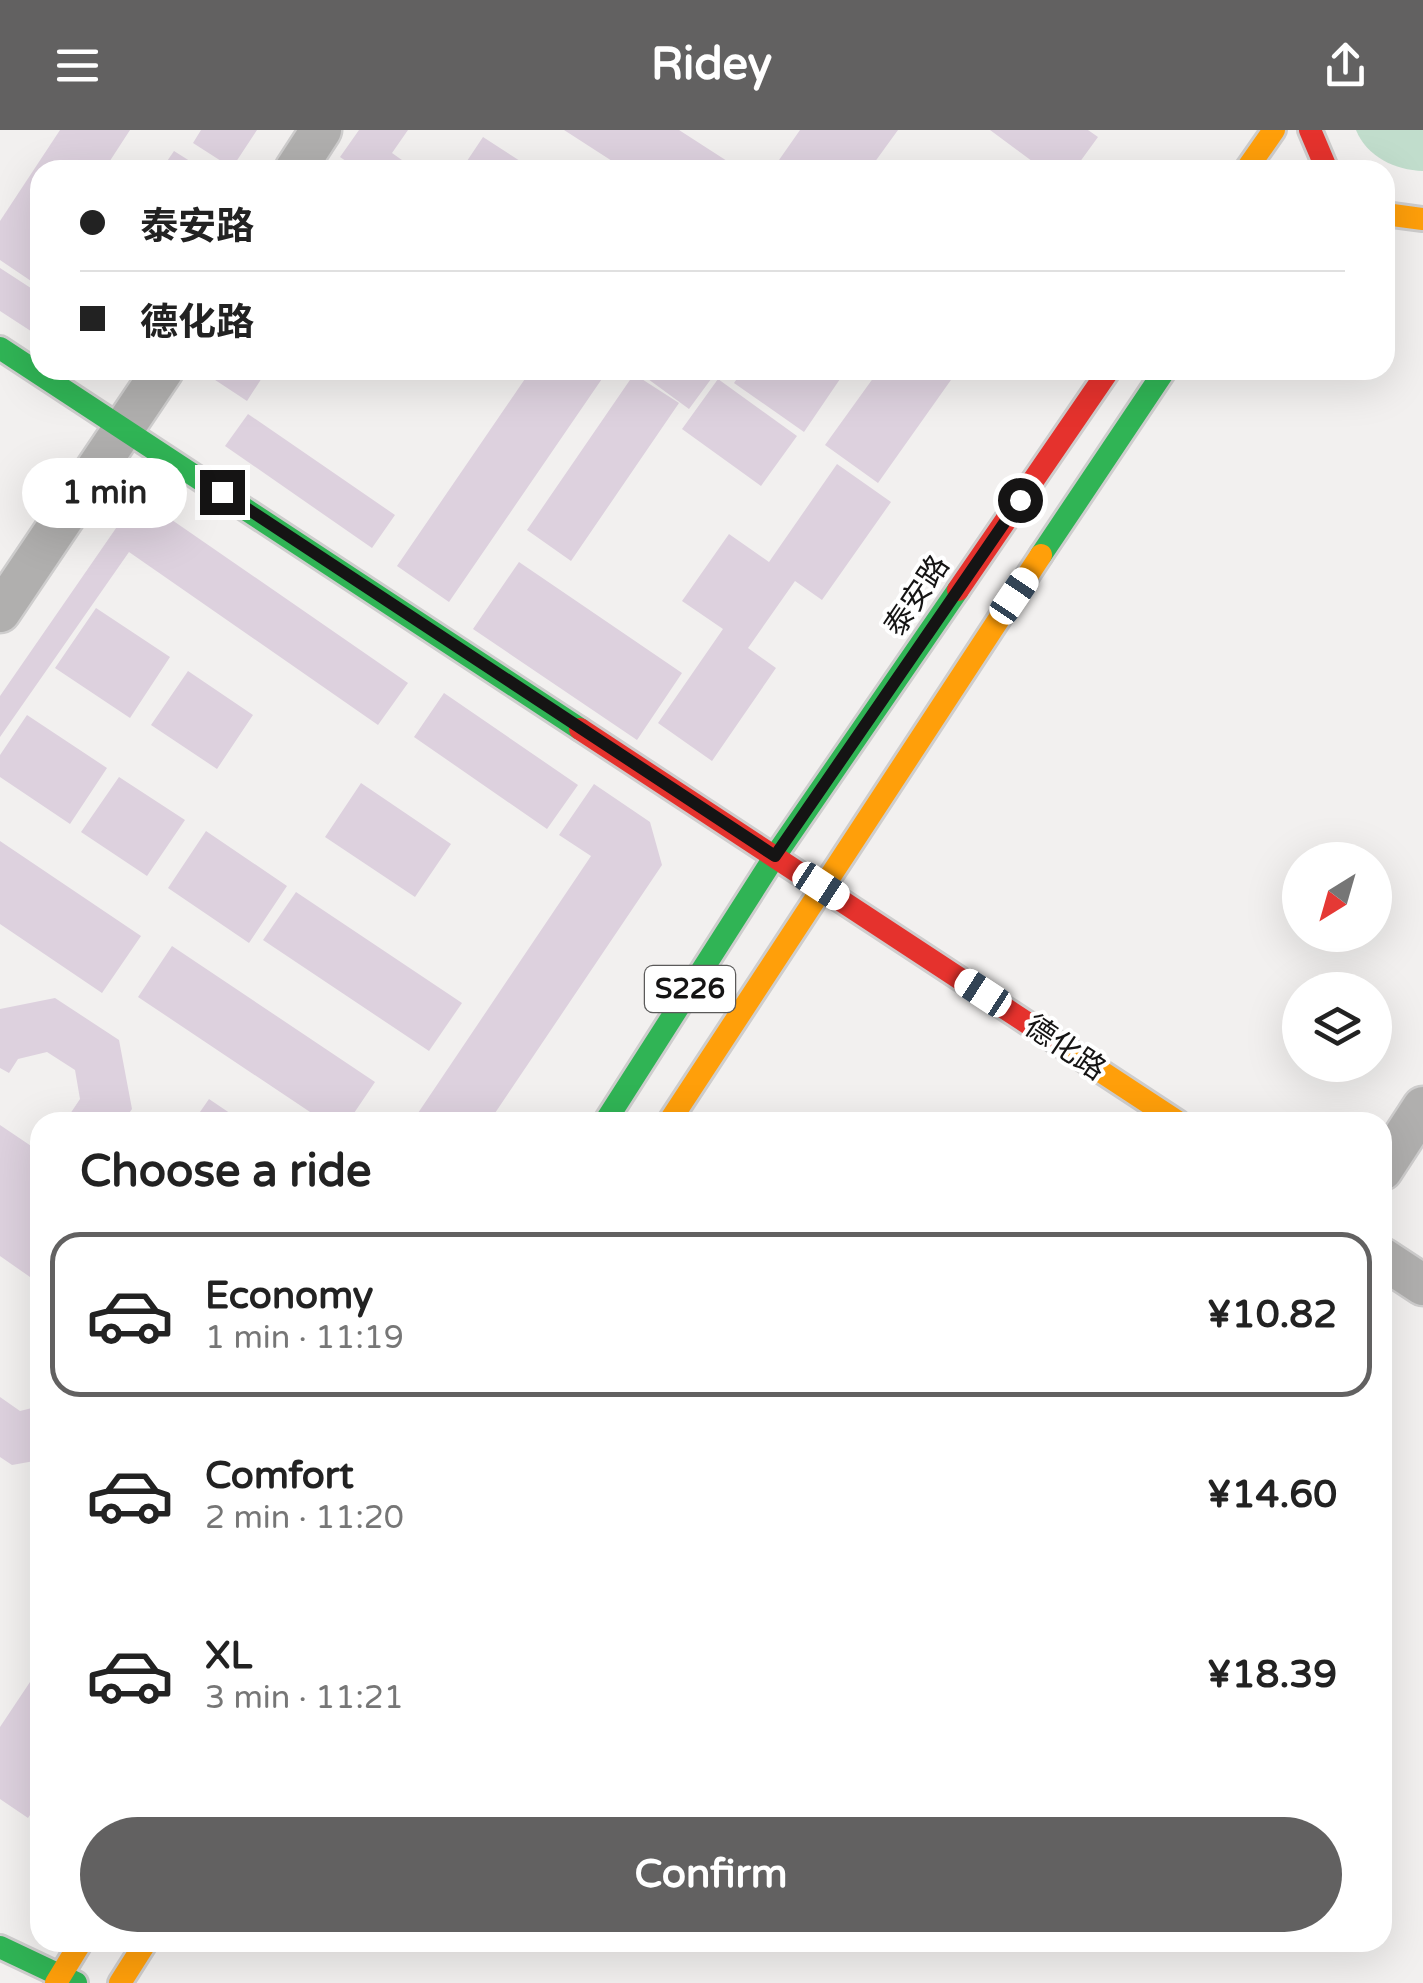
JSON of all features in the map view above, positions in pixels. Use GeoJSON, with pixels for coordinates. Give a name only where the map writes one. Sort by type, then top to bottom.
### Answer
{"type":"FeatureCollection","features":[{"type":"Feature","properties":{"kind":"main road"},"geometry":{"type":"LineString","coordinates":[[1253,160],[1274,130]]}},
{"type":"Feature","properties":{"kind":"main road"},"geometry":{"type":"LineString","coordinates":[[1310,130],[1323,160]]}},
{"type":"Feature","properties":{"kind":"main road","name":"德化路"},"geometry":{"type":"LineString","coordinates":[[0,348],[30,367]]}},
{"type":"Feature","properties":{"kind":"main road","name":"德化路"},"geometry":{"type":"LineString","coordinates":[[51,380],[1163,1112]]}},
{"type":"Feature","properties":{"kind":"main road","name":"泰安路"},"geometry":{"type":"LineString","coordinates":[[775,856],[1102,380]]}},
{"type":"Feature","properties":{"kind":"main road","name":"S226"},"geometry":{"type":"LineString","coordinates":[[675,1112],[1158,380]]}},
{"type":"Feature","properties":{"kind":"main road","name":"S226"},"geometry":{"type":"LineString","coordinates":[[611,1112],[775,856]]}},
{"type":"Feature","properties":{"kind":"main road"},"geometry":{"type":"LineString","coordinates":[[0,1946],[64,1981],[77,1952]]}},
{"type":"Feature","properties":{"kind":"main road"},"geometry":{"type":"LineString","coordinates":[[120,1983],[140,1952]]}},
{"type":"Feature","properties":{"kind":"street"},"geometry":{"type":"LineString","coordinates":[[302,160],[322,130]]}},
{"type":"Feature","properties":{"kind":"street"},"geometry":{"type":"LineString","coordinates":[[0,612],[156,380]]}},
{"type":"Feature","properties":{"kind":"street"},"geometry":{"type":"LineString","coordinates":[[1392,1155],[1423,1107]]}},
{"type":"Feature","properties":{"kind":"street"},"geometry":{"type":"LineString","coordinates":[[1392,1265],[1423,1285]]}},
{"type":"Feature","properties":{"kind":"green space"},"geometry":{"type":"Polygon","coordinates":[[[1356,130],[1423,130],[1423,171],[1402,168],[1395,165],[1395,160],[1383,160],[1356,130]]]}},
{"type":"Feature","properties":{"kind":"building"},"geometry":{"type":"Polygon","coordinates":[[[60,130],[130,130],[110,160],[40,160],[60,130]]]}},
{"type":"Feature","properties":{"kind":"building"},"geometry":{"type":"Polygon","coordinates":[[[201,130],[257,130],[237,160],[220,160],[193,143],[201,130]]]}},
{"type":"Feature","properties":{"kind":"building"},"geometry":{"type":"Polygon","coordinates":[[[359,130],[408,130],[392,153],[402,160],[340,157],[359,130]]]}},
{"type":"Feature","properties":{"kind":"building"},"geometry":{"type":"Polygon","coordinates":[[[564,130],[679,130],[726,160],[610,160],[564,130]]]}},
{"type":"Feature","properties":{"kind":"building"},"geometry":{"type":"Polygon","coordinates":[[[800,130],[898,130],[876,160],[779,160],[800,130]]]}},
{"type":"Feature","properties":{"kind":"building"},"geometry":{"type":"Polygon","coordinates":[[[990,130],[1088,130],[1098,137],[1081,160],[1030,160],[990,130]]]}},
{"type":"Feature","properties":{"kind":"building"},"geometry":{"type":"Polygon","coordinates":[[[483,137],[519,160],[468,160],[483,137]]]}},
{"type":"Feature","properties":{"kind":"building"},"geometry":{"type":"Polygon","coordinates":[[[174,151],[188,160],[168,160],[174,151]]]}},
{"type":"Feature","properties":{"kind":"building"},"geometry":{"type":"Polygon","coordinates":[[[30,176],[30,280],[0,260],[0,221],[30,176]]]}},
{"type":"Feature","properties":{"kind":"building"},"geometry":{"type":"Polygon","coordinates":[[[0,268],[30,288],[30,330],[0,311],[0,268]]]}},
{"type":"Feature","properties":{"kind":"building"},"geometry":{"type":"Polygon","coordinates":[[[215,380],[261,380],[247,401],[215,380]]]}},
{"type":"Feature","properties":{"kind":"building"},"geometry":{"type":"Polygon","coordinates":[[[524,380],[601,380],[449,602],[397,566],[524,380]]]}},
{"type":"Feature","properties":{"kind":"building"},"geometry":{"type":"Polygon","coordinates":[[[630,380],[643,380],[679,403],[571,561],[527,530],[630,380]]]}},
{"type":"Feature","properties":{"kind":"building"},"geometry":{"type":"Polygon","coordinates":[[[649,380],[710,380],[689,409],[649,380]]]}},
{"type":"Feature","properties":{"kind":"building"},"geometry":{"type":"Polygon","coordinates":[[[719,380],[797,436],[761,486],[682,429],[719,380]]]}},
{"type":"Feature","properties":{"kind":"building"},"geometry":{"type":"Polygon","coordinates":[[[736,380],[839,380],[804,432],[734,383],[736,380]]]}},
{"type":"Feature","properties":{"kind":"building"},"geometry":{"type":"Polygon","coordinates":[[[872,380],[951,380],[878,483],[825,445],[872,380]]]}},
{"type":"Feature","properties":{"kind":"building"},"geometry":{"type":"Polygon","coordinates":[[[248,414],[395,515],[372,548],[225,446],[248,414]]]}},
{"type":"Feature","properties":{"kind":"building"},"geometry":{"type":"Polygon","coordinates":[[[837,464],[891,502],[822,600],[795,581],[748,648],[776,668],[712,761],[658,723],[723,629],[682,601],[729,534],[769,562],[837,464]]]}},
{"type":"Feature","properties":{"kind":"building"},"geometry":{"type":"Polygon","coordinates":[[[159,511],[408,683],[378,725],[129,552],[0,737],[0,696],[123,518],[159,511]]]}},
{"type":"Feature","properties":{"kind":"building"},"geometry":{"type":"Polygon","coordinates":[[[519,562],[682,673],[637,740],[473,629],[519,562]]]}},
{"type":"Feature","properties":{"kind":"building"},"geometry":{"type":"Polygon","coordinates":[[[96,608],[170,657],[130,718],[55,668],[96,608]]]}},
{"type":"Feature","properties":{"kind":"building"},"geometry":{"type":"Polygon","coordinates":[[[188,671],[253,715],[217,769],[151,725],[188,671]]]}},
{"type":"Feature","properties":{"kind":"building"},"geometry":{"type":"Polygon","coordinates":[[[444,693],[578,785],[547,829],[414,737],[444,693]]]}},
{"type":"Feature","properties":{"kind":"building"},"geometry":{"type":"Polygon","coordinates":[[[27,715],[107,768],[70,824],[0,777],[0,755],[27,715]]]}},
{"type":"Feature","properties":{"kind":"building"},"geometry":{"type":"Polygon","coordinates":[[[119,777],[185,820],[147,876],[81,832],[119,777]]]}},
{"type":"Feature","properties":{"kind":"building"},"geometry":{"type":"Polygon","coordinates":[[[361,783],[451,844],[415,897],[325,837],[361,783]]]}},
{"type":"Feature","properties":{"kind":"building"},"geometry":{"type":"Polygon","coordinates":[[[594,784],[650,822],[662,865],[496,1112],[419,1112],[591,856],[559,835],[594,784]]]}},
{"type":"Feature","properties":{"kind":"building"},"geometry":{"type":"Polygon","coordinates":[[[206,831],[287,886],[249,943],[168,888],[206,831]]]}},
{"type":"Feature","properties":{"kind":"building"},"geometry":{"type":"Polygon","coordinates":[[[0,841],[141,936],[102,993],[0,924],[0,841]]]}},
{"type":"Feature","properties":{"kind":"building"},"geometry":{"type":"Polygon","coordinates":[[[296,892],[462,1003],[429,1051],[263,940],[296,892]]]}},
{"type":"Feature","properties":{"kind":"building"},"geometry":{"type":"Polygon","coordinates":[[[172,946],[375,1082],[355,1112],[310,1112],[138,997],[172,946]]]}},
{"type":"Feature","properties":{"kind":"building"},"geometry":{"type":"Polygon","coordinates":[[[55,998],[119,1040],[130,1112],[71,1112],[80,1099],[75,1070],[47,1052],[18,1059],[9,1073],[0,1068],[0,1009],[55,998]]]}},
{"type":"Feature","properties":{"kind":"building"},"geometry":{"type":"Polygon","coordinates":[[[209,1099],[228,1112],[200,1112],[209,1099]]]}},
{"type":"Feature","properties":{"kind":"building"},"geometry":{"type":"Polygon","coordinates":[[[0,1125],[30,1145],[30,1277],[0,1256],[0,1125]]]}},
{"type":"Feature","properties":{"kind":"building"},"geometry":{"type":"Polygon","coordinates":[[[0,1397],[20,1411],[30,1408],[30,1462],[12,1465],[0,1457],[0,1397]]]}},
{"type":"Feature","properties":{"kind":"building"},"geometry":{"type":"Polygon","coordinates":[[[30,1682],[28,1818],[0,1799],[0,1727],[30,1682]]]}},
{"type":"Feature","properties":{"kind":"traffic: fast"},"geometry":{"type":"LineString","coordinates":[[0,348],[30,368]]}},
{"type":"Feature","properties":{"kind":"traffic: fast"},"geometry":{"type":"LineString","coordinates":[[49,380],[580,729]]}},
{"type":"Feature","properties":{"kind":"traffic: fast"},"geometry":{"type":"LineString","coordinates":[[1041,555],[1158,380]]}},
{"type":"Feature","properties":{"kind":"traffic: fast"},"geometry":{"type":"LineString","coordinates":[[611,1112],[775,856],[958,590]]}},
{"type":"Feature","properties":{"kind":"traffic: fast"},"geometry":{"type":"LineString","coordinates":[[0,1947],[76,1983]]}},
{"type":"Feature","properties":{"kind":"traffic: slow"},"geometry":{"type":"LineString","coordinates":[[1253,160],[1274,130]]}},
{"type":"Feature","properties":{"kind":"traffic: slow"},"geometry":{"type":"LineString","coordinates":[[1395,215],[1423,219]]}},
{"type":"Feature","properties":{"kind":"traffic: slow"},"geometry":{"type":"LineString","coordinates":[[676,1112],[1041,555]]}},
{"type":"Feature","properties":{"kind":"traffic: slow"},"geometry":{"type":"LineString","coordinates":[[1047,1036],[1163,1112]]}},
{"type":"Feature","properties":{"kind":"traffic: slow"},"geometry":{"type":"LineString","coordinates":[[56,1983],[75,1952]]}},
{"type":"Feature","properties":{"kind":"traffic: slow"},"geometry":{"type":"LineString","coordinates":[[120,1983],[140,1952]]}},
{"type":"Feature","properties":{"kind":"traffic: jam"},"geometry":{"type":"LineString","coordinates":[[1310,130],[1323,160]]}},
{"type":"Feature","properties":{"kind":"traffic: jam"},"geometry":{"type":"LineString","coordinates":[[958,590],[1102,380]]}},
{"type":"Feature","properties":{"kind":"traffic: jam"},"geometry":{"type":"LineString","coordinates":[[580,729],[1047,1036]]}},
{"type":"Feature","properties":{"kind":"route"},"geometry":{"type":"LineString","coordinates":[[222,492],[775,856],[1020,500]]}}]}
